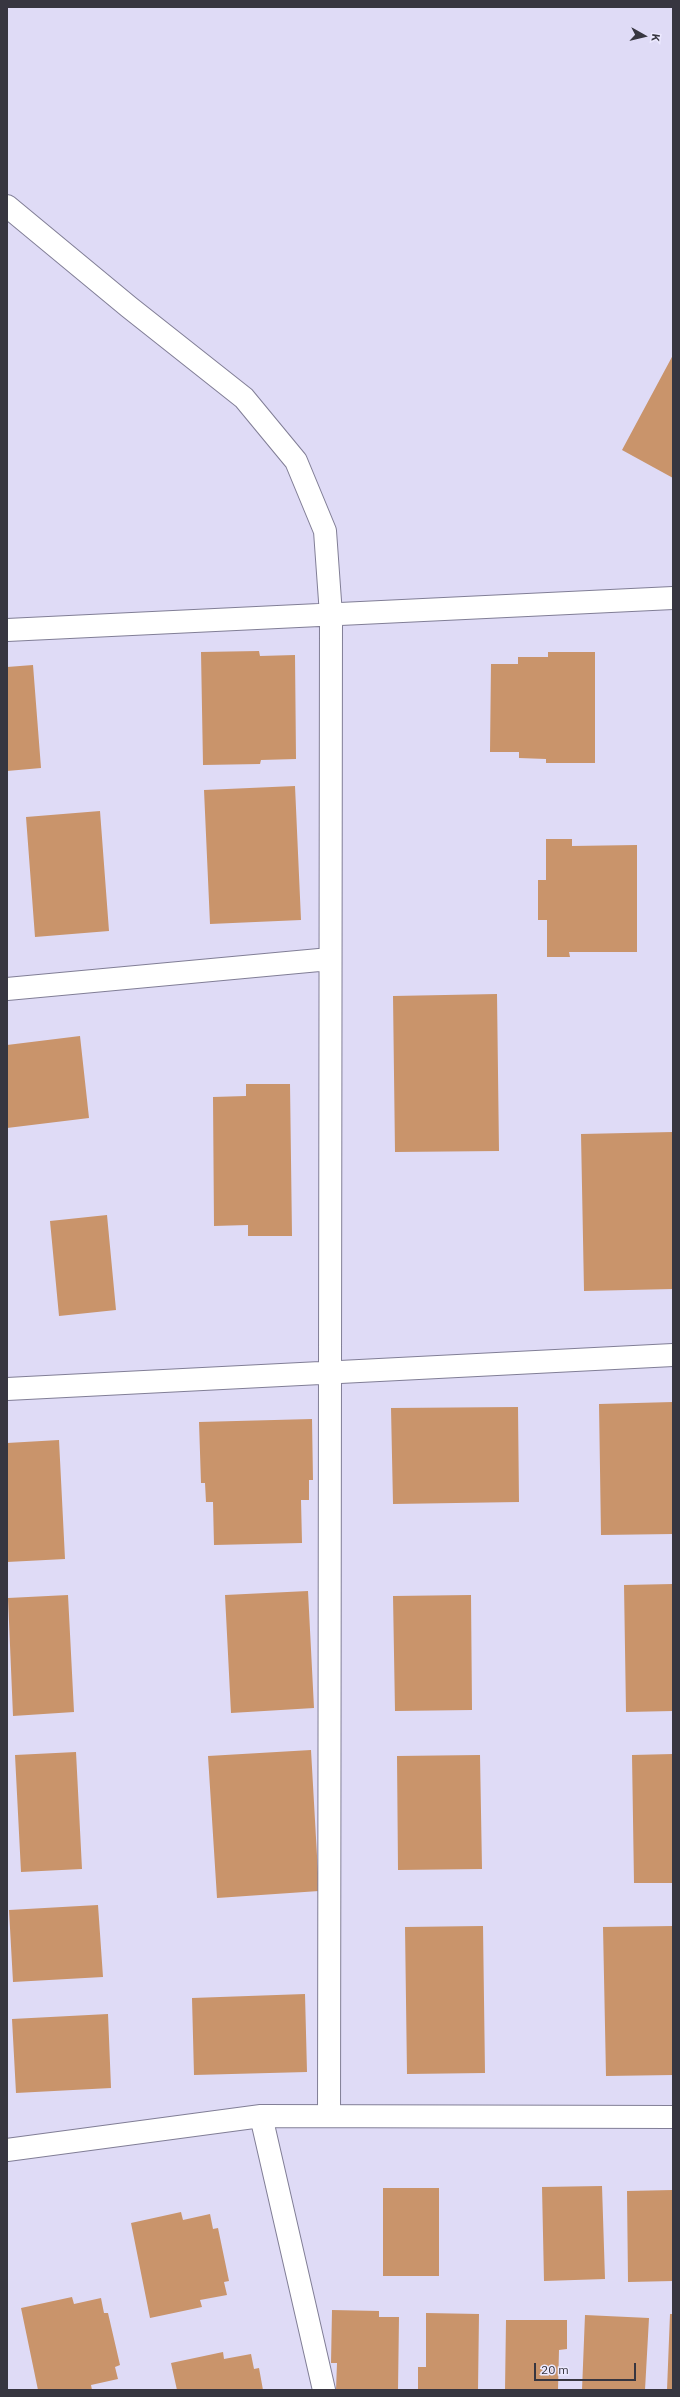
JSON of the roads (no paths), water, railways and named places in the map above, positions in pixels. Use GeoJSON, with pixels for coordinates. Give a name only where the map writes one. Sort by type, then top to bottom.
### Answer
{"type":"FeatureCollection","features":[{"type":"Feature","properties":{"kind":"street"},"geometry":{"type":"LineString","coordinates":[[7,206],[129,307],[244,398],[296,461],[325,531],[331,616],[329,2116]]}},
{"type":"Feature","properties":{"kind":"street"},"geometry":{"type":"LineString","coordinates":[[7,630],[331,616],[673,598]]}},
{"type":"Feature","properties":{"kind":"street"},"geometry":{"type":"LineString","coordinates":[[7,989],[330,959]]}},
{"type":"Feature","properties":{"kind":"street"},"geometry":{"type":"LineString","coordinates":[[7,1389],[673,1355]]}},
{"type":"Feature","properties":{"kind":"street"},"geometry":{"type":"LineString","coordinates":[[261,2116],[324,2390]]}},
{"type":"Feature","properties":{"kind":"street"},"geometry":{"type":"LineString","coordinates":[[7,2150],[261,2116],[673,2117]]}}]}
